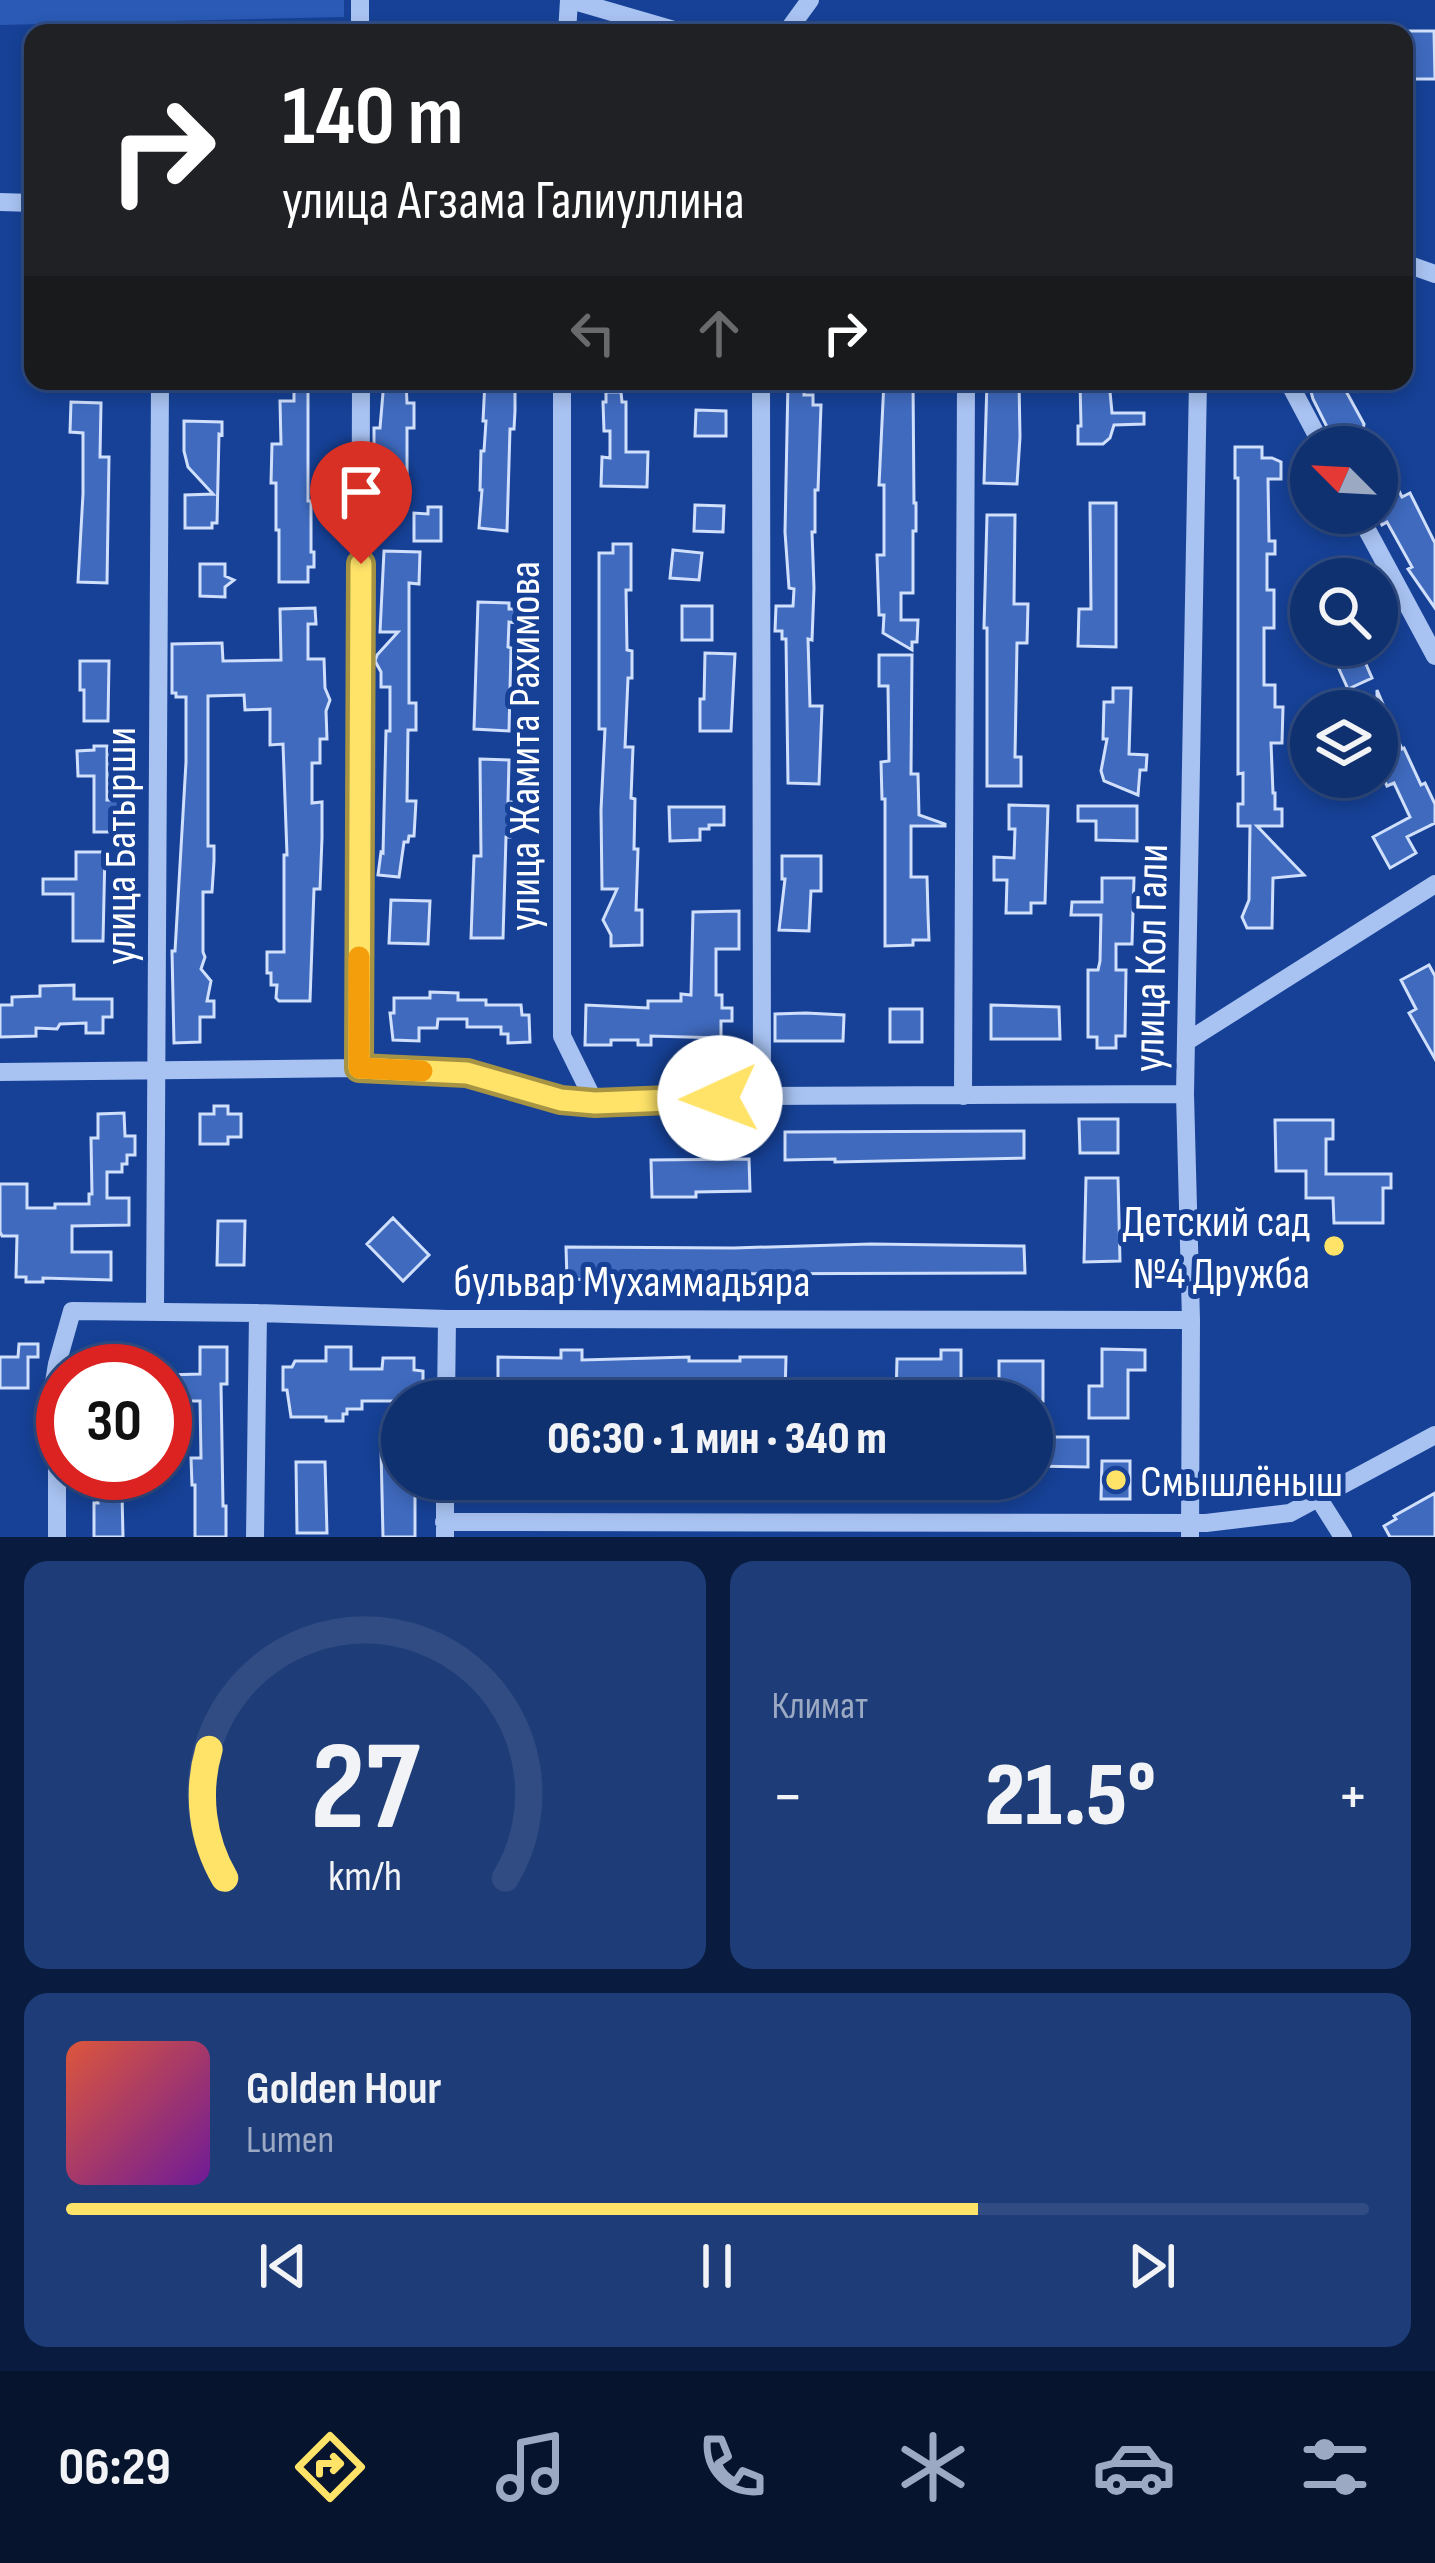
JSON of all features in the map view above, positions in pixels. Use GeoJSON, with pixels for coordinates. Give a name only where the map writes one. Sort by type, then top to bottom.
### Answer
{"type":"FeatureCollection","features":[{"type":"Feature","properties":{"kind":"street"},"geometry":{"type":"LineString","coordinates":[[570,0],[653,24]]}},
{"type":"Feature","properties":{"kind":"street","name":"улица Батырши"},"geometry":{"type":"LineString","coordinates":[[155,1312],[160,390]]}},
{"type":"Feature","properties":{"kind":"street"},"geometry":{"type":"LineString","coordinates":[[359,1068],[362,390]]}},
{"type":"Feature","properties":{"kind":"street","name":"улица Жамита Рахимова"},"geometry":{"type":"LineString","coordinates":[[562,390],[562,1036],[595,1103]]}},
{"type":"Feature","properties":{"kind":"street"},"geometry":{"type":"LineString","coordinates":[[761,390],[762,1096]]}},
{"type":"Feature","properties":{"kind":"street"},"geometry":{"type":"LineString","coordinates":[[963,1096],[966,390]]}},
{"type":"Feature","properties":{"kind":"street","name":"улица Кол Гали"},"geometry":{"type":"LineString","coordinates":[[1190,1529],[1186,1042],[1198,390]]}},
{"type":"Feature","properties":{"kind":"street"},"geometry":{"type":"LineString","coordinates":[[1293,390],[1312,426]]}},
{"type":"Feature","properties":{"kind":"street"},"geometry":{"type":"LineString","coordinates":[[1369,534],[1435,656]]}},
{"type":"Feature","properties":{"kind":"street"},"geometry":{"type":"LineString","coordinates":[[1186,1042],[1435,884]]}},
{"type":"Feature","properties":{"kind":"street"},"geometry":{"type":"LineString","coordinates":[[0,1072],[359,1068],[467,1073],[561,1100],[595,1103],[762,1096],[1186,1094]]}},
{"type":"Feature","properties":{"kind":"street","name":"бульвар Мухаммадьяра"},"geometry":{"type":"LineString","coordinates":[[56,1537],[52,1395],[72,1311],[447,1319],[1191,1320]]}},
{"type":"Feature","properties":{"kind":"street"},"geometry":{"type":"LineString","coordinates":[[255,1537],[258,1313]]}},
{"type":"Feature","properties":{"kind":"street"},"geometry":{"type":"LineString","coordinates":[[446,1380],[447,1319]]}},
{"type":"Feature","properties":{"kind":"street"},"geometry":{"type":"LineString","coordinates":[[445,1500],[444,1530],[1190,1529],[1290,1513],[1435,1436]]}},
{"type":"Feature","properties":{"kind":"street"},"geometry":{"type":"LineString","coordinates":[[1319,1499],[1343,1537]]}},
{"type":"Feature","properties":{"kind":"shaded area"},"geometry":{"type":"Polygon","coordinates":[[[0,0],[344,0],[344,17],[0,25],[0,0]]]}},
{"type":"Feature","properties":{"kind":"building"},"geometry":{"type":"Polygon","coordinates":[[[1413,31],[1434,31],[1435,79],[1413,79],[1413,31]]]}},
{"type":"Feature","properties":{"kind":"building"},"geometry":{"type":"Polygon","coordinates":[[[294,390],[308,390],[308,501],[314,567],[308,567],[308,582],[279,582],[272,444],[281,444],[280,401],[294,401],[294,390]]]}},
{"type":"Feature","properties":{"kind":"building"},"geometry":{"type":"Polygon","coordinates":[[[383,390],[406,390],[407,403],[414,403],[414,428],[407,428],[407,484],[388,484],[388,491],[374,491],[374,428],[380,428],[383,390]]]}},
{"type":"Feature","properties":{"kind":"building"},"geometry":{"type":"Polygon","coordinates":[[[485,390],[515,390],[507,531],[479,528],[485,390]]]}},
{"type":"Feature","properties":{"kind":"building"},"geometry":{"type":"Polygon","coordinates":[[[788,390],[804,390],[804,395],[813,395],[813,405],[821,405],[812,532],[812,640],[808,639],[810,706],[822,706],[819,784],[788,783],[786,639],[782,631],[775,631],[776,606],[793,606],[785,532],[788,390]]]}},
{"type":"Feature","properties":{"kind":"building"},"geometry":{"type":"Polygon","coordinates":[[[884,390],[913,390],[913,593],[901,593],[901,620],[918,620],[912,650],[883,633],[884,615],[879,615],[877,555],[884,555],[884,485],[879,485],[884,390]]]}},
{"type":"Feature","properties":{"kind":"building"},"geometry":{"type":"Polygon","coordinates":[[[987,390],[1019,390],[1017,484],[984,483],[987,390]]]}},
{"type":"Feature","properties":{"kind":"building"},"geometry":{"type":"Polygon","coordinates":[[[1080,390],[1110,390],[1112,413],[1144,413],[1144,424],[1114,425],[1103,444],[1078,444],[1080,390]]]}},
{"type":"Feature","properties":{"kind":"building"},"geometry":{"type":"Polygon","coordinates":[[[1310,390],[1348,390],[1364,426],[1326,426],[1310,390]]]}},
{"type":"Feature","properties":{"kind":"building"},"geometry":{"type":"Polygon","coordinates":[[[606,392],[621,392],[626,402],[626,452],[648,452],[647,487],[601,486],[602,457],[610,458],[610,431],[604,431],[606,392]]]}},
{"type":"Feature","properties":{"kind":"building"},"geometry":{"type":"Polygon","coordinates":[[[71,402],[101,403],[100,457],[109,457],[107,583],[78,582],[83,433],[70,432],[71,402]]]}},
{"type":"Feature","properties":{"kind":"building"},"geometry":{"type":"Polygon","coordinates":[[[696,410],[726,411],[726,436],[695,436],[696,410]]]}},
{"type":"Feature","properties":{"kind":"building"},"geometry":{"type":"Polygon","coordinates":[[[184,421],[222,422],[217,523],[212,528],[185,528],[185,495],[213,494],[188,467],[184,421]]]}},
{"type":"Feature","properties":{"kind":"building"},"geometry":{"type":"Polygon","coordinates":[[[1235,447],[1262,447],[1262,458],[1281,462],[1281,479],[1268,479],[1269,541],[1275,541],[1275,554],[1267,554],[1267,590],[1274,590],[1274,628],[1264,628],[1264,685],[1275,685],[1275,707],[1283,707],[1282,743],[1271,743],[1275,809],[1282,809],[1282,826],[1257,826],[1304,875],[1273,878],[1272,928],[1247,928],[1242,917],[1249,900],[1250,826],[1238,826],[1243,773],[1238,774],[1235,447]]]}},
{"type":"Feature","properties":{"kind":"building"},"geometry":{"type":"Polygon","coordinates":[[[1398,489],[1402,497],[1410,493],[1435,543],[1435,608],[1408,569],[1412,567],[1394,534],[1398,534],[1398,489]]]}},
{"type":"Feature","properties":{"kind":"building"},"geometry":{"type":"Polygon","coordinates":[[[1090,503],[1116,503],[1116,647],[1078,646],[1079,609],[1091,609],[1090,503]]]}},
{"type":"Feature","properties":{"kind":"building"},"geometry":{"type":"Polygon","coordinates":[[[695,505],[724,506],[723,532],[694,531],[695,505]]]}},
{"type":"Feature","properties":{"kind":"building"},"geometry":{"type":"Polygon","coordinates":[[[428,507],[441,507],[441,541],[414,541],[414,513],[428,514],[428,507]]]}},
{"type":"Feature","properties":{"kind":"building"},"geometry":{"type":"Polygon","coordinates":[[[987,515],[1015,515],[1014,604],[1028,604],[1027,643],[1017,643],[1015,757],[1021,757],[1021,786],[987,786],[987,515]]]}},
{"type":"Feature","properties":{"kind":"building"},"geometry":{"type":"Polygon","coordinates":[[[613,544],[631,544],[631,590],[626,590],[632,678],[628,678],[625,747],[633,747],[636,910],[642,910],[642,945],[611,946],[603,920],[617,889],[602,889],[605,729],[599,729],[599,553],[613,553],[613,544]]]}},
{"type":"Feature","properties":{"kind":"building"},"geometry":{"type":"Polygon","coordinates":[[[673,550],[702,553],[699,580],[670,578],[673,550]]]}},
{"type":"Feature","properties":{"kind":"building"},"geometry":{"type":"Polygon","coordinates":[[[384,551],[420,552],[419,584],[409,583],[409,703],[416,703],[416,730],[408,730],[407,801],[416,801],[414,836],[404,842],[399,877],[378,875],[390,687],[381,687],[375,661],[398,632],[380,632],[384,551]]]}},
{"type":"Feature","properties":{"kind":"building"},"geometry":{"type":"Polygon","coordinates":[[[200,564],[225,564],[225,576],[234,580],[225,587],[225,597],[200,596],[200,564]]]}},
{"type":"Feature","properties":{"kind":"building"},"geometry":{"type":"Polygon","coordinates":[[[478,602],[509,603],[509,609],[519,609],[518,623],[509,622],[509,731],[474,729],[478,602]]]}},
{"type":"Feature","properties":{"kind":"building"},"geometry":{"type":"Polygon","coordinates":[[[682,606],[712,606],[712,640],[682,640],[682,606]]]}},
{"type":"Feature","properties":{"kind":"building"},"geometry":{"type":"Polygon","coordinates":[[[315,608],[316,624],[308,624],[308,659],[324,659],[330,700],[327,739],[320,739],[320,763],[312,763],[312,803],[322,802],[322,838],[320,889],[314,889],[310,1001],[279,1001],[277,985],[271,985],[271,973],[267,973],[267,952],[284,952],[283,744],[270,745],[270,709],[245,710],[244,695],[208,696],[208,846],[214,846],[214,861],[212,892],[203,892],[205,957],[201,969],[211,981],[207,1001],[214,1001],[214,1017],[200,1017],[200,1042],[174,1043],[172,951],[186,697],[172,693],[172,644],[222,643],[223,661],[281,660],[280,609],[315,608]]]}},
{"type":"Feature","properties":{"kind":"building"},"geometry":{"type":"Polygon","coordinates":[[[705,653],[735,654],[731,731],[700,731],[705,653]]]}},
{"type":"Feature","properties":{"kind":"building"},"geometry":{"type":"Polygon","coordinates":[[[879,655],[912,655],[911,774],[918,774],[919,815],[945,824],[911,826],[911,877],[927,877],[929,940],[913,940],[913,945],[885,946],[881,762],[889,761],[888,686],[879,686],[879,655]]]}},
{"type":"Feature","properties":{"kind":"building"},"geometry":{"type":"Polygon","coordinates":[[[80,661],[109,661],[108,721],[84,721],[80,661]]]}},
{"type":"Feature","properties":{"kind":"building"},"geometry":{"type":"Polygon","coordinates":[[[1338,666],[1367,666],[1372,678],[1348,689],[1338,666]]]}},
{"type":"Feature","properties":{"kind":"building"},"geometry":{"type":"Polygon","coordinates":[[[1113,688],[1131,688],[1129,754],[1147,755],[1138,795],[1104,781],[1101,771],[1107,739],[1103,739],[1104,702],[1113,702],[1113,688]]]}},
{"type":"Feature","properties":{"kind":"building"},"geometry":{"type":"Polygon","coordinates":[[[1398,740],[1435,804],[1435,823],[1407,837],[1416,853],[1390,868],[1373,837],[1410,817],[1398,792],[1398,740]]]}},
{"type":"Feature","properties":{"kind":"building"},"geometry":{"type":"Polygon","coordinates":[[[94,746],[107,746],[107,800],[128,800],[128,832],[94,832],[94,776],[78,776],[77,751],[94,750],[94,746]]]}},
{"type":"Feature","properties":{"kind":"building"},"geometry":{"type":"Polygon","coordinates":[[[480,759],[509,760],[503,938],[471,938],[474,856],[481,856],[480,759]]]}},
{"type":"Feature","properties":{"kind":"building"},"geometry":{"type":"Polygon","coordinates":[[[1009,805],[1048,806],[1045,903],[1031,903],[1031,913],[1006,913],[1007,880],[994,880],[994,857],[1014,858],[1015,829],[1009,829],[1009,805]]]}},
{"type":"Feature","properties":{"kind":"building"},"geometry":{"type":"Polygon","coordinates":[[[1078,806],[1137,806],[1137,841],[1096,840],[1096,821],[1078,821],[1078,806]]]}},
{"type":"Feature","properties":{"kind":"building"},"geometry":{"type":"Polygon","coordinates":[[[669,807],[724,807],[724,825],[700,829],[700,840],[670,841],[669,807]]]}},
{"type":"Feature","properties":{"kind":"building"},"geometry":{"type":"Polygon","coordinates":[[[76,852],[105,852],[103,941],[73,941],[73,894],[43,894],[43,879],[76,879],[76,852]]]}},
{"type":"Feature","properties":{"kind":"building"},"geometry":{"type":"Polygon","coordinates":[[[782,856],[821,856],[821,891],[811,891],[809,931],[779,930],[785,879],[782,856]]]}},
{"type":"Feature","properties":{"kind":"building"},"geometry":{"type":"Polygon","coordinates":[[[1102,878],[1134,878],[1132,944],[1116,944],[1116,970],[1126,970],[1125,1036],[1116,1036],[1116,1048],[1097,1048],[1097,1037],[1088,1037],[1088,970],[1098,970],[1101,915],[1071,915],[1072,902],[1102,902],[1102,878]]]}},
{"type":"Feature","properties":{"kind":"building"},"geometry":{"type":"Polygon","coordinates":[[[391,900],[430,901],[428,944],[389,943],[391,900]]]}},
{"type":"Feature","properties":{"kind":"building"},"geometry":{"type":"Polygon","coordinates":[[[739,911],[739,949],[716,949],[716,995],[722,995],[722,1008],[732,1008],[732,1021],[721,1021],[721,1038],[651,1036],[651,1045],[611,1040],[611,1045],[585,1045],[586,1005],[648,1008],[648,1001],[681,1001],[681,994],[691,995],[693,912],[739,911]]]}},
{"type":"Feature","properties":{"kind":"building"},"geometry":{"type":"Polygon","coordinates":[[[1429,965],[1435,976],[1435,1059],[1409,1013],[1416,1009],[1401,980],[1429,965]]]}},
{"type":"Feature","properties":{"kind":"building"},"geometry":{"type":"Polygon","coordinates":[[[74,985],[74,999],[112,999],[112,1017],[103,1017],[103,1033],[86,1033],[86,1023],[60,1024],[57,1029],[36,1028],[36,1036],[0,1037],[0,1005],[12,1005],[12,997],[40,996],[40,986],[74,985]]]}},
{"type":"Feature","properties":{"kind":"building"},"geometry":{"type":"Polygon","coordinates":[[[430,992],[458,993],[458,1000],[486,1000],[486,1005],[521,1005],[522,1015],[529,1015],[530,1042],[508,1043],[508,1034],[501,1034],[501,1027],[467,1027],[467,1019],[438,1019],[437,1028],[419,1028],[419,1041],[393,1040],[390,1013],[394,1013],[394,998],[430,998],[430,992]]]}},
{"type":"Feature","properties":{"kind":"building"},"geometry":{"type":"Polygon","coordinates":[[[991,1005],[1059,1007],[1060,1039],[991,1039],[991,1005]]]}},
{"type":"Feature","properties":{"kind":"building"},"geometry":{"type":"Polygon","coordinates":[[[890,1009],[922,1009],[922,1042],[890,1042],[890,1009]]]}},
{"type":"Feature","properties":{"kind":"building"},"geometry":{"type":"Polygon","coordinates":[[[775,1014],[844,1015],[843,1041],[775,1041],[775,1014]]]}},
{"type":"Feature","properties":{"kind":"building"},"geometry":{"type":"Polygon","coordinates":[[[214,1106],[228,1106],[228,1114],[241,1114],[241,1137],[228,1137],[228,1144],[200,1144],[200,1114],[214,1114],[214,1106]]]}},
{"type":"Feature","properties":{"kind":"building"},"geometry":{"type":"Polygon","coordinates":[[[124,1113],[125,1136],[135,1136],[135,1155],[127,1155],[122,1172],[107,1172],[107,1198],[129,1198],[129,1225],[72,1226],[72,1252],[111,1252],[111,1280],[26,1282],[26,1277],[16,1277],[17,1236],[0,1232],[0,1184],[27,1184],[27,1208],[89,1204],[91,1138],[98,1138],[98,1114],[124,1113]]]}},
{"type":"Feature","properties":{"kind":"building"},"geometry":{"type":"Polygon","coordinates":[[[1079,1119],[1118,1119],[1118,1153],[1080,1153],[1079,1119]]]}},
{"type":"Feature","properties":{"kind":"building"},"geometry":{"type":"Polygon","coordinates":[[[1275,1120],[1333,1120],[1333,1139],[1326,1139],[1326,1174],[1391,1174],[1391,1188],[1383,1188],[1383,1223],[1334,1223],[1333,1198],[1306,1198],[1306,1171],[1276,1171],[1275,1120]]]}},
{"type":"Feature","properties":{"kind":"building"},"geometry":{"type":"Polygon","coordinates":[[[1024,1131],[1024,1158],[785,1160],[785,1132],[1024,1131]]]}},
{"type":"Feature","properties":{"kind":"building"},"geometry":{"type":"Polygon","coordinates":[[[749,1159],[750,1191],[652,1197],[651,1160],[749,1159]]]}},
{"type":"Feature","properties":{"kind":"building"},"geometry":{"type":"Polygon","coordinates":[[[1086,1178],[1118,1178],[1120,1261],[1084,1262],[1086,1178]]]}},
{"type":"Feature","properties":{"kind":"building"},"geometry":{"type":"Polygon","coordinates":[[[393,1218],[429,1255],[403,1281],[367,1244],[393,1218]]]}},
{"type":"Feature","properties":{"kind":"building"},"geometry":{"type":"Polygon","coordinates":[[[218,1221],[245,1221],[244,1265],[217,1265],[218,1221]]]}},
{"type":"Feature","properties":{"kind":"building"},"geometry":{"type":"Polygon","coordinates":[[[1024,1246],[1025,1273],[676,1274],[608,1280],[608,1291],[587,1291],[587,1279],[567,1280],[566,1247],[1024,1246]]]}},
{"type":"Feature","properties":{"kind":"building"},"geometry":{"type":"Polygon","coordinates":[[[19,1344],[36,1344],[36,1357],[28,1357],[28,1388],[0,1388],[0,1357],[18,1357],[19,1344]]]}},
{"type":"Feature","properties":{"kind":"building"},"geometry":{"type":"Polygon","coordinates":[[[200,1347],[227,1347],[227,1384],[221,1384],[226,1537],[195,1537],[192,1458],[201,1458],[200,1401],[192,1401],[192,1374],[200,1374],[200,1347]]]}},
{"type":"Feature","properties":{"kind":"building"},"geometry":{"type":"Polygon","coordinates":[[[326,1347],[351,1347],[351,1369],[382,1369],[383,1358],[414,1358],[414,1370],[423,1371],[423,1380],[381,1380],[381,1401],[362,1401],[362,1409],[347,1409],[343,1421],[291,1417],[287,1390],[283,1390],[283,1367],[292,1367],[295,1361],[326,1361],[326,1347]]]}},
{"type":"Feature","properties":{"kind":"building"},"geometry":{"type":"Polygon","coordinates":[[[1102,1349],[1145,1350],[1145,1370],[1128,1370],[1128,1418],[1089,1418],[1089,1386],[1102,1386],[1102,1349]]]}},
{"type":"Feature","properties":{"kind":"building"},"geometry":{"type":"Polygon","coordinates":[[[561,1350],[582,1350],[582,1360],[786,1357],[785,1380],[498,1380],[498,1357],[561,1358],[561,1350]]]}},
{"type":"Feature","properties":{"kind":"building"},"geometry":{"type":"Polygon","coordinates":[[[941,1350],[961,1350],[961,1380],[896,1380],[897,1359],[941,1359],[941,1350]]]}},
{"type":"Feature","properties":{"kind":"building"},"geometry":{"type":"Polygon","coordinates":[[[999,1361],[1043,1361],[1043,1380],[999,1380],[999,1361]]]}},
{"type":"Feature","properties":{"kind":"building"},"geometry":{"type":"Polygon","coordinates":[[[1053,1437],[1088,1437],[1088,1467],[1053,1466],[1053,1437]]]}},
{"type":"Feature","properties":{"kind":"building","name":"Смышлёныш"},"geometry":{"type":"Polygon","coordinates":[[[1102,1461],[1130,1461],[1130,1499],[1101,1499],[1102,1461]]]}},
{"type":"Feature","properties":{"kind":"building"},"geometry":{"type":"Polygon","coordinates":[[[296,1462],[325,1462],[327,1533],[297,1533],[296,1462]]]}},
{"type":"Feature","properties":{"kind":"building"},"geometry":{"type":"Polygon","coordinates":[[[1435,1493],[1435,1537],[1390,1537],[1384,1526],[1394,1516],[1435,1493]]]}},
{"type":"Feature","properties":{"kind":"building"},"geometry":{"type":"Polygon","coordinates":[[[122,1500],[123,1537],[94,1537],[94,1503],[122,1500]]]}},
{"type":"Feature","properties":{"kind":"building"},"geometry":{"type":"Polygon","coordinates":[[[382,1500],[415,1500],[415,1537],[383,1537],[382,1500]]]}},
{"type":"Feature","properties":{"kind":"slow traffic"},"geometry":{"type":"LineString","coordinates":[[359,957],[359,1068],[422,1071]]}},
{"type":"Feature","properties":{"kind":"place","name":"Детский сад №4 Дружба"},"geometry":{"type":"Point","coordinates":[1334,1246]}},
{"type":"Feature","properties":{"kind":"place","name":"Смышлёныш"},"geometry":{"type":"Point","coordinates":[1116,1480]}},
{"type":"Feature","properties":{"kind":"route"},"geometry":{"type":"LineString","coordinates":[[361,564],[359,1068],[467,1073],[561,1100],[595,1103],[720,1098]]}}]}
